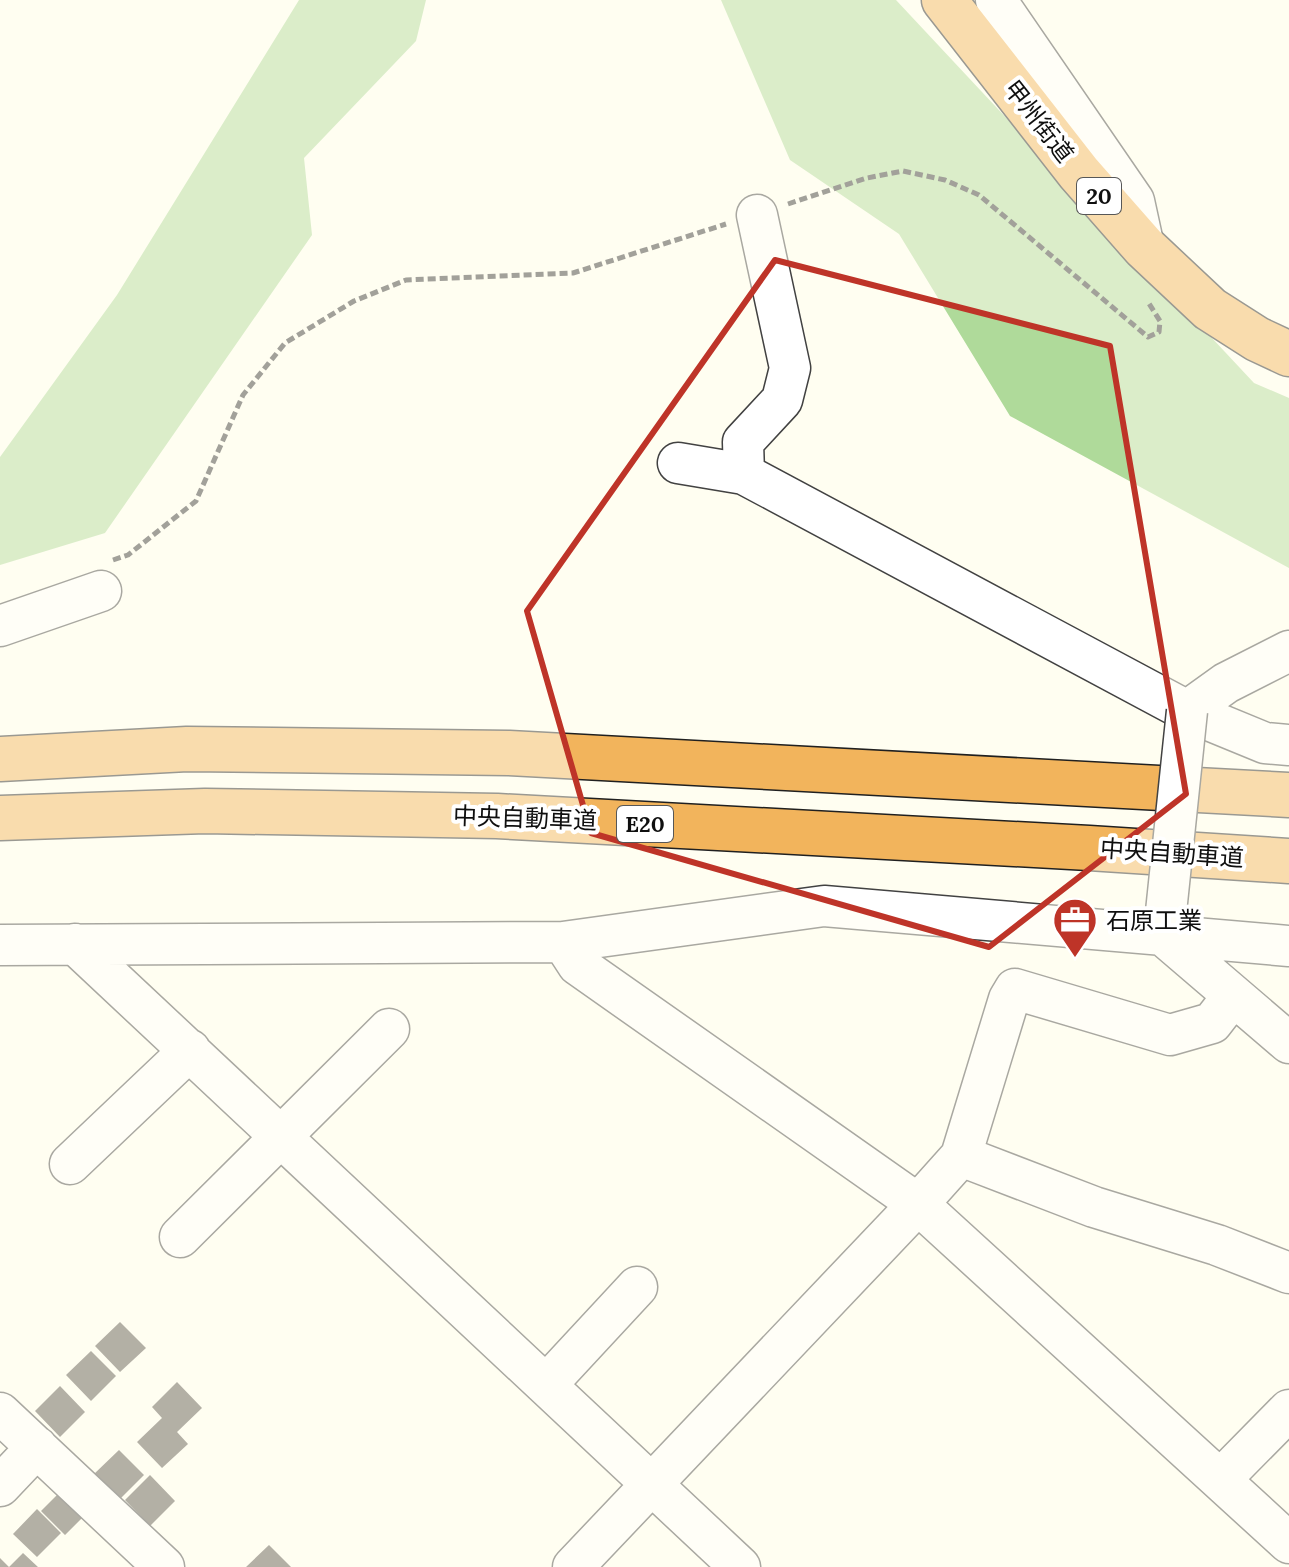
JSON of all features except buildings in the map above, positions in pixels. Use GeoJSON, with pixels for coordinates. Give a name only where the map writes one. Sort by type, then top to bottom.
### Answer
{"type":"FeatureCollection","features":[{"type":"Feature","properties":{"kind":"highway","name":"甲州街道"},"geometry":{"type":"LineString","coordinates":[[944,0],[1079,173],[1144,247],[1210,309],[1257,339],[1289,354]]}},
{"type":"Feature","properties":{"kind":"highway"},"geometry":{"type":"LineString","coordinates":[[0,759],[187,749],[509,753],[1289,795]]}},
{"type":"Feature","properties":{"kind":"highway","name":"中央自動車道"},"geometry":{"type":"LineString","coordinates":[[0,818],[205,811],[497,816],[1289,861]]}},
{"type":"Feature","properties":{"kind":"street"},"geometry":{"type":"LineString","coordinates":[[996,0],[1134,201],[1144,247]]}},
{"type":"Feature","properties":{"kind":"street"},"geometry":{"type":"LineString","coordinates":[[744,474],[743,442],[782,400],[790,368],[757,215]]}},
{"type":"Feature","properties":{"kind":"street"},"geometry":{"type":"LineString","coordinates":[[678,463],[744,474],[1187,711],[1265,743],[1289,745]]}},
{"type":"Feature","properties":{"kind":"street"},"geometry":{"type":"LineString","coordinates":[[0,626],[102,578]]}},
{"type":"Feature","properties":{"kind":"street"},"geometry":{"type":"LineString","coordinates":[[1289,651],[1226,683],[1187,711],[1165,924],[1233,996],[1289,1043]]}},
{"type":"Feature","properties":{"kind":"street"},"geometry":{"type":"LineString","coordinates":[[0,945],[563,942],[824,906],[1165,924],[1289,946]]}},
{"type":"Feature","properties":{"kind":"street"},"geometry":{"type":"LineString","coordinates":[[563,942],[578,965],[918,1204],[1289,1543]]}},
{"type":"Feature","properties":{"kind":"street"},"geometry":{"type":"LineString","coordinates":[[75,944],[740,1567]]}},
{"type":"Feature","properties":{"kind":"street"},"geometry":{"type":"LineString","coordinates":[[573,1567],[961,1156],[1009,999],[1015,989],[1170,1035],[1212,1023],[1233,996]]}},
{"type":"Feature","properties":{"kind":"street"},"geometry":{"type":"LineString","coordinates":[[180,1237],[389,1029]]}},
{"type":"Feature","properties":{"kind":"street"},"geometry":{"type":"LineString","coordinates":[[70,1164],[190,1050]]}},
{"type":"Feature","properties":{"kind":"street"},"geometry":{"type":"LineString","coordinates":[[961,1156],[1094,1207],[1217,1245],[1289,1273]]}},
{"type":"Feature","properties":{"kind":"street"},"geometry":{"type":"LineString","coordinates":[[547,1384],[637,1287]]}},
{"type":"Feature","properties":{"kind":"street"},"geometry":{"type":"LineString","coordinates":[[1220,1480],[1289,1410]]}},
{"type":"Feature","properties":{"kind":"street"},"geometry":{"type":"LineString","coordinates":[[0,1413],[164,1567]]}},
{"type":"Feature","properties":{"kind":"street"},"geometry":{"type":"LineString","coordinates":[[0,1486],[37,1447]]}},
{"type":"Feature","properties":{"kind":"path"},"geometry":{"type":"LineString","coordinates":[[102,578],[196,501],[243,395],[285,343],[354,301],[406,280],[573,273],[867,178],[903,171],[945,180],[979,195],[1148,337],[1159,332],[1160,321],[1143,295]]}},
{"type":"Feature","properties":{"kind":"highlighted area"},"geometry":{"type":"Polygon","coordinates":[[[775,260],[1110,346],[1186,794],[989,947],[591,833],[527,611],[775,260]]]}},
{"type":"Feature","properties":{"kind":"green space"},"geometry":{"type":"Polygon","coordinates":[[[299,0],[426,0],[416,41],[304,158],[312,235],[105,533],[0,565],[0,457],[117,295],[299,0]]]}},
{"type":"Feature","properties":{"kind":"green space"},"geometry":{"type":"Polygon","coordinates":[[[721,0],[896,0],[1254,383],[1289,398],[1289,568],[1010,416],[899,234],[790,160],[721,0]]]}},
{"type":"Feature","properties":{"kind":"place","name":"石原工業"},"geometry":{"type":"Point","coordinates":[1075,959]}}]}
